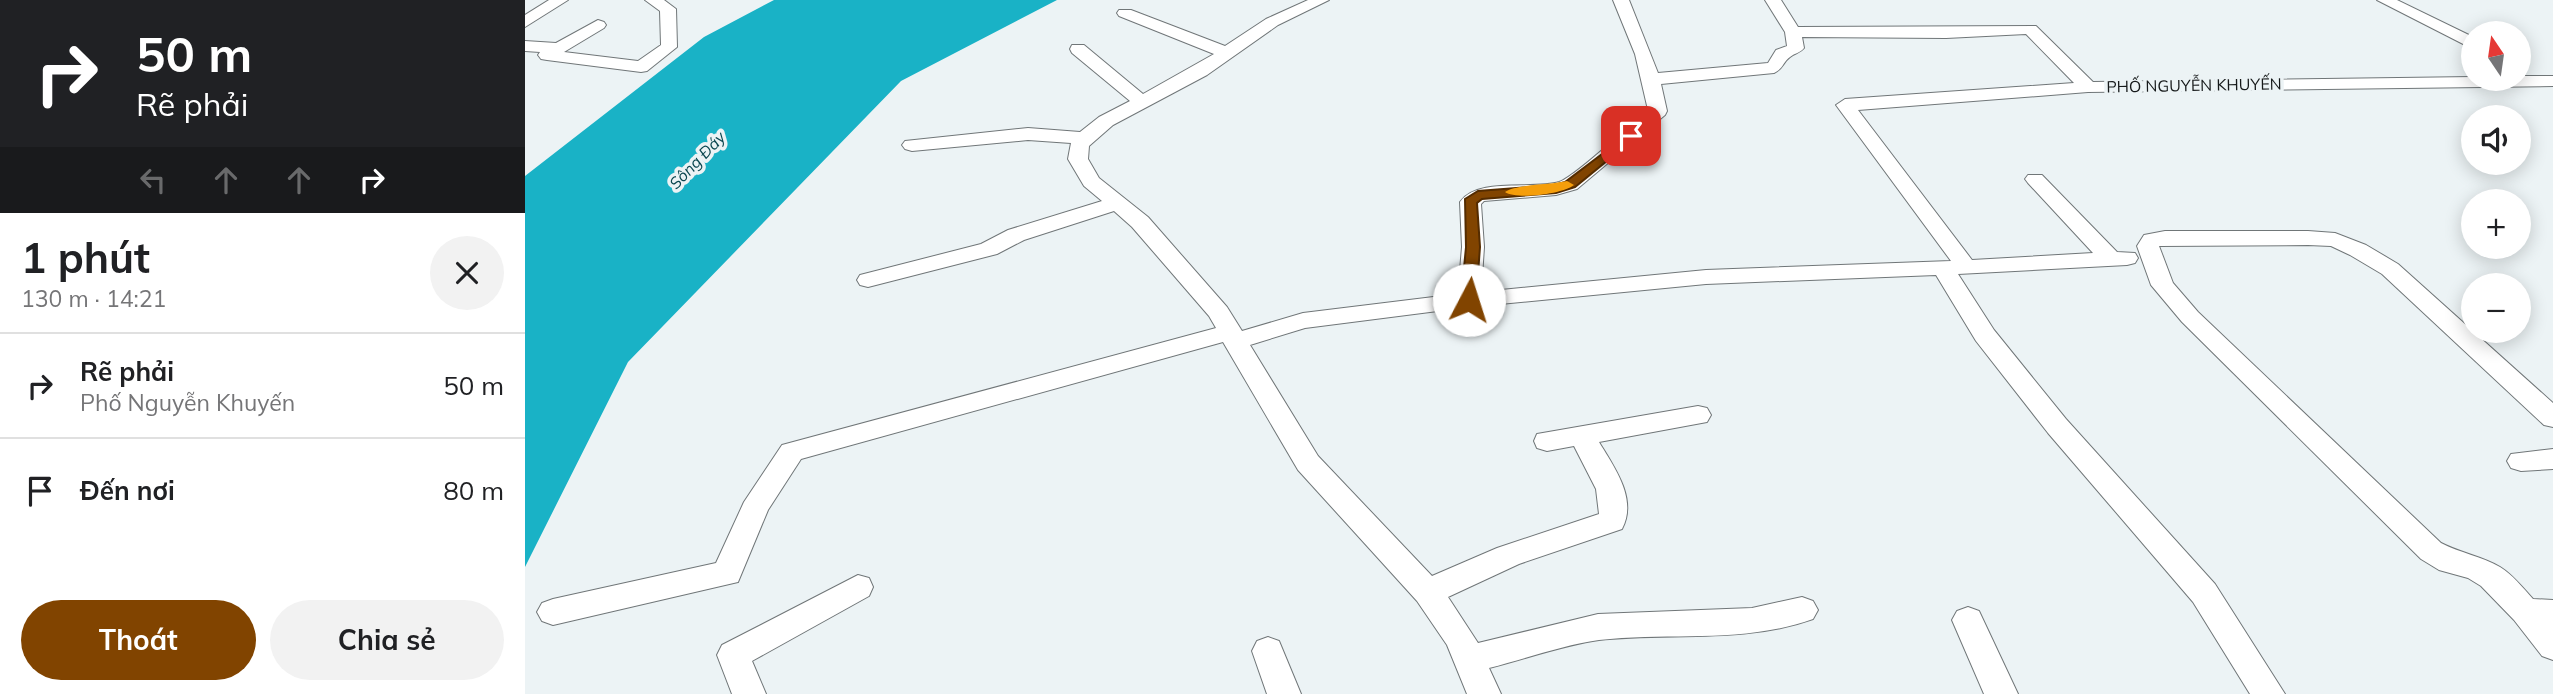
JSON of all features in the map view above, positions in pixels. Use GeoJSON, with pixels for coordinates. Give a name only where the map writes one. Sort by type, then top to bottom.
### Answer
{"type":"FeatureCollection","features":[{"type":"Feature","properties":{"kind":"street"},"geometry":{"type":"LineString","coordinates":[[525,22],[560,0]]}},
{"type":"Feature","properties":{"kind":"street"},"geometry":{"type":"LineString","coordinates":[[598,25],[547,55],[641,67],[669,47],[668,9],[653,0]]}},
{"type":"Feature","properties":{"kind":"street"},"geometry":{"type":"LineString","coordinates":[[1469,300],[1473,247],[1470,202],[1478,195],[1556,189],[1570,184],[1658,111],[1654,79],[1621,0]]}},
{"type":"Feature","properties":{"kind":"street"},"geometry":{"type":"LineString","coordinates":[[1654,79],[1768,69],[1775,66],[1782,54],[1796,48],[1793,32],[1773,0]]}},
{"type":"Feature","properties":{"kind":"street"},"geometry":{"type":"LineString","coordinates":[[2385,0],[2461,38]]}},
{"type":"Feature","properties":{"kind":"street"},"geometry":{"type":"LineString","coordinates":[[1307,2],[1272,22],[1201,72],[1106,121],[1084,138],[1079,146],[1079,159],[1091,182],[1114,204],[1140,222],[1219,313],[1308,463],[1428,592],[1460,638],[1484,694]]}},
{"type":"Feature","properties":{"kind":"street"},"geometry":{"type":"LineString","coordinates":[[1125,13],[1227,53]]}},
{"type":"Feature","properties":{"kind":"street"},"geometry":{"type":"LineString","coordinates":[[1793,32],[1946,33],[2031,29],[2088,87]]}},
{"type":"Feature","properties":{"kind":"street"},"geometry":{"type":"LineString","coordinates":[[525,46],[557,48]]}},
{"type":"Feature","properties":{"kind":"street"},"geometry":{"type":"LineString","coordinates":[[1078,49],[1142,102]]}},
{"type":"Feature","properties":{"kind":"street"},"geometry":{"type":"LineString","coordinates":[[2531,73],[2550,82]]}},
{"type":"Feature","properties":{"kind":"street","name":"PHỐ NGUYỄN KHUYẾN"},"geometry":{"type":"LineString","coordinates":[[1955,268],[1943,233],[1845,105],[2088,87],[2550,82]]}},
{"type":"Feature","properties":{"kind":"street"},"geometry":{"type":"LineString","coordinates":[[912,145],[1028,134],[1084,138]]}},
{"type":"Feature","properties":{"kind":"street"},"geometry":{"type":"LineString","coordinates":[[553,612],[727,573],[757,502],[773,475],[792,452],[1233,336],[1303,321],[1469,300],[1706,277],[2119,259],[2035,179]]}},
{"type":"Feature","properties":{"kind":"street"},"geometry":{"type":"LineString","coordinates":[[868,280],[989,248],[1016,235],[1114,204]]}},
{"type":"Feature","properties":{"kind":"street"},"geometry":{"type":"LineString","coordinates":[[2553,418],[2390,269],[2335,240],[2165,238],[2152,240],[2148,246],[2162,285],[2199,327],[2431,551],[2450,562],[2475,568],[2493,577],[2539,612],[2553,646]]}},
{"type":"Feature","properties":{"kind":"street"},"geometry":{"type":"LineString","coordinates":[[1955,268],[1985,335],[2057,426],[2204,593],[2268,694]]}},
{"type":"Feature","properties":{"kind":"street"},"geometry":{"type":"LineString","coordinates":[[1547,441],[1698,415]]}},
{"type":"Feature","properties":{"kind":"street"},"geometry":{"type":"LineString","coordinates":[[1428,592],[1509,555],[1612,521],[1616,510],[1612,492],[1582,436]]}},
{"type":"Feature","properties":{"kind":"street"},"geometry":{"type":"LineString","coordinates":[[2521,461],[2553,459]]}},
{"type":"Feature","properties":{"kind":"street"},"geometry":{"type":"LineString","coordinates":[[749,694],[733,655],[858,587]]}},
{"type":"Feature","properties":{"kind":"street"},"geometry":{"type":"LineString","coordinates":[[1469,659],[1606,625],[1716,624],[1752,621],[1802,610]]}},
{"type":"Feature","properties":{"kind":"street"},"geometry":{"type":"LineString","coordinates":[[1968,620],[2001,694]]}},
{"type":"Feature","properties":{"kind":"street"},"geometry":{"type":"LineString","coordinates":[[1268,651],[1284,694]]}},
{"type":"Feature","properties":{"kind":"water","name":"Sông Đáy"},"geometry":{"type":"Polygon","coordinates":[[[774,0],[1057,0],[901,81],[628,362],[525,567],[525,176],[704,37],[774,0]]]}},
{"type":"Feature","properties":{"kind":"slow traffic"},"geometry":{"type":"LineString","coordinates":[[1512,192],[1556,189],[1567,185]]}},
{"type":"Feature","properties":{"kind":"route"},"geometry":{"type":"LineString","coordinates":[[1469,300],[1473,247],[1470,202],[1478,195],[1556,189],[1570,184],[1631,136]]}}]}
